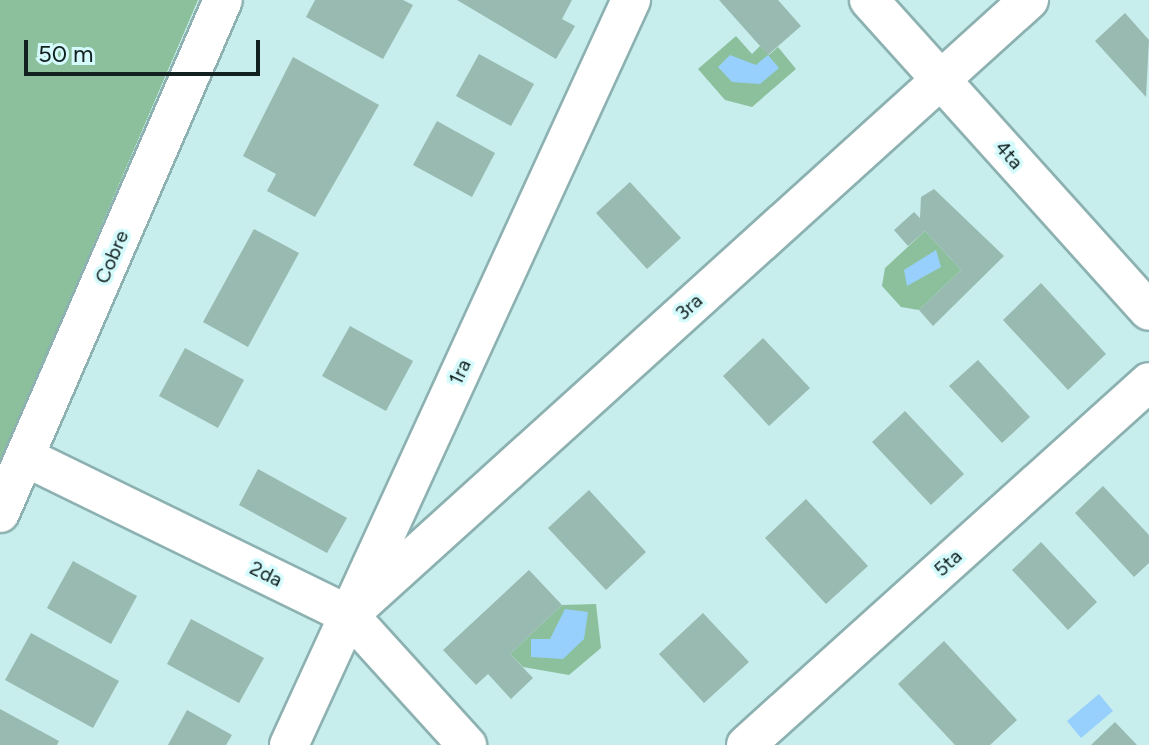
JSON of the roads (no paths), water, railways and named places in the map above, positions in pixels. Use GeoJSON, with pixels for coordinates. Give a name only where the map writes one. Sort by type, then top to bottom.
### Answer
{"type":"FeatureCollection","features":[{"type":"Feature","properties":{"kind":"street","name":"Cobre"},"geometry":{"type":"LineString","coordinates":[[0,513],[223,0]]}},
{"type":"Feature","properties":{"kind":"street","name":"1ra"},"geometry":{"type":"LineString","coordinates":[[289,745],[631,0]]}},
{"type":"Feature","properties":{"kind":"street","name":"4ta"},"geometry":{"type":"LineString","coordinates":[[869,0],[1149,311]]}},
{"type":"Feature","properties":{"kind":"street","name":"3ra"},"geometry":{"type":"LineString","coordinates":[[349,615],[1029,0]]}},
{"type":"Feature","properties":{"kind":"street","name":"5ta"},"geometry":{"type":"LineString","coordinates":[[746,745],[1149,382]]}},
{"type":"Feature","properties":{"kind":"street","name":"2da"},"geometry":{"type":"LineString","coordinates":[[25,457],[349,615],[467,745]]}},
{"type":"Feature","properties":{"kind":"water"},"geometry":{"type":"Polygon","coordinates":[[[730,55],[756,65],[768,55],[779,68],[760,84],[732,82],[718,67],[730,55]]]}},
{"type":"Feature","properties":{"kind":"water"},"geometry":{"type":"Polygon","coordinates":[[[936,250],[941,267],[907,286],[904,270],[936,250]]]}},
{"type":"Feature","properties":{"kind":"water"},"geometry":{"type":"Polygon","coordinates":[[[565,609],[588,612],[584,639],[563,659],[531,657],[531,639],[550,639],[565,609]]]}},
{"type":"Feature","properties":{"kind":"water"},"geometry":{"type":"Polygon","coordinates":[[[1099,694],[1113,711],[1081,738],[1067,721],[1099,694]]]}}]}
